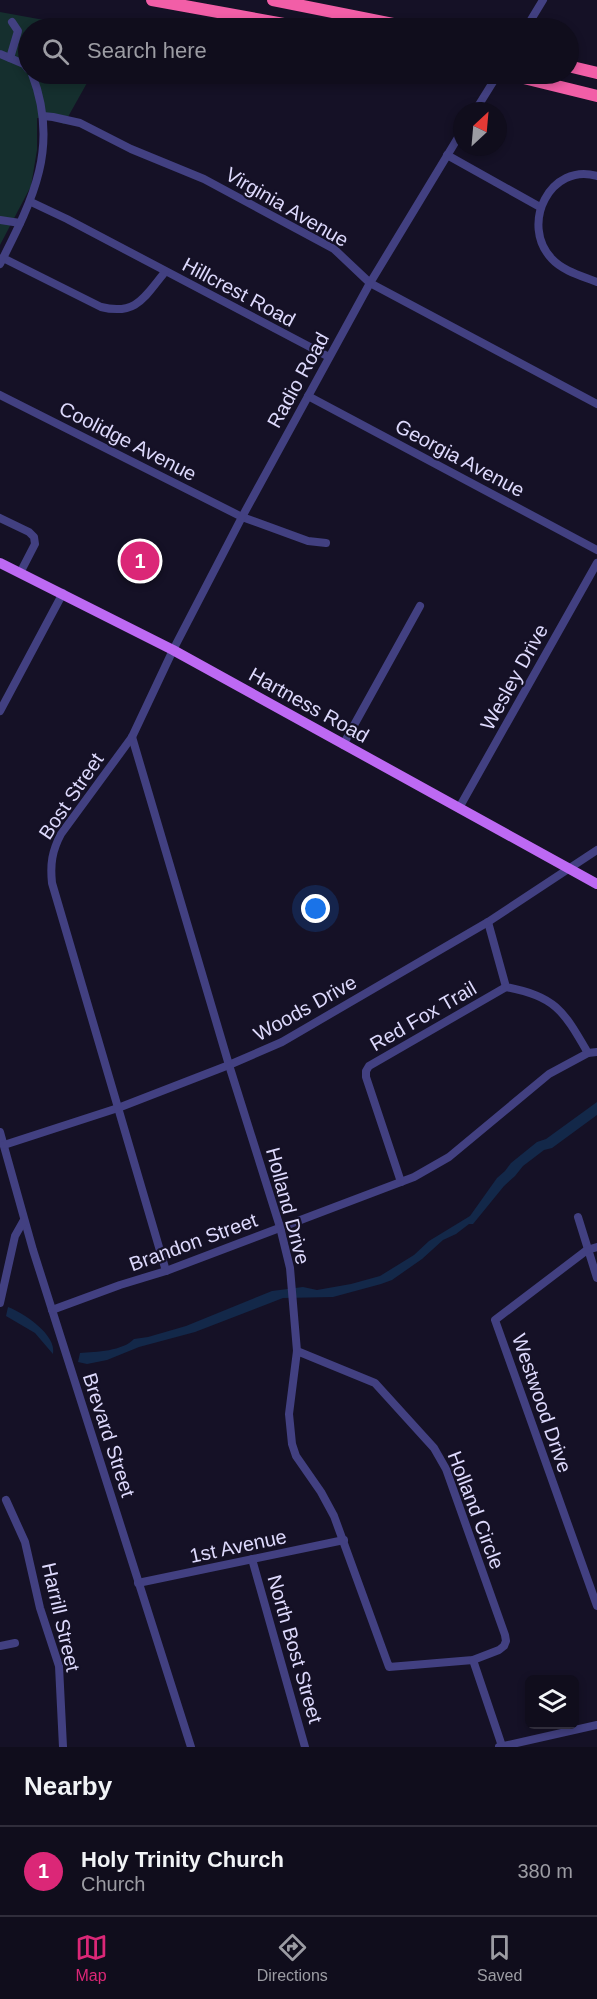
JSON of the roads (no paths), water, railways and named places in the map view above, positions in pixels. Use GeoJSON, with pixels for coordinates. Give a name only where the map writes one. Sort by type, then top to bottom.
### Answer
{"type":"FeatureCollection","features":[{"type":"Feature","properties":{"kind":"highway"},"geometry":{"type":"LineString","coordinates":[[152,0],[251,18]]}},
{"type":"Feature","properties":{"kind":"highway"},"geometry":{"type":"LineString","coordinates":[[273,0],[363,18]]}},
{"type":"Feature","properties":{"kind":"highway"},"geometry":{"type":"LineString","coordinates":[[579,69],[597,73]]}},
{"type":"Feature","properties":{"kind":"highway"},"geometry":{"type":"LineString","coordinates":[[548,84],[597,96]]}},
{"type":"Feature","properties":{"kind":"main road","name":"Hartness Road"},"geometry":{"type":"LineString","coordinates":[[0,563],[173,650],[597,884]]}},
{"type":"Feature","properties":{"kind":"street"},"geometry":{"type":"LineString","coordinates":[[532,18],[543,0]]}},
{"type":"Feature","properties":{"kind":"street"},"geometry":{"type":"LineString","coordinates":[[10,58],[18,31],[12,22]]}},
{"type":"Feature","properties":{"kind":"street"},"geometry":{"type":"LineString","coordinates":[[0,54],[18,61]]}},
{"type":"Feature","properties":{"kind":"street"},"geometry":{"type":"LineString","coordinates":[[2,261],[31,202],[40,171],[43,116],[36,84]]}},
{"type":"Feature","properties":{"kind":"street"},"geometry":{"type":"LineString","coordinates":[[480,102],[491,84]]}},
{"type":"Feature","properties":{"kind":"street","name":"Virginia Avenue"},"geometry":{"type":"LineString","coordinates":[[43,116],[80,123],[131,149],[204,179],[334,249],[370,283],[597,404]]}},
{"type":"Feature","properties":{"kind":"street","name":"Radio Road"},"geometry":{"type":"LineString","coordinates":[[173,650],[242,517],[370,283],[453,145]]}},
{"type":"Feature","properties":{"kind":"street"},"geometry":{"type":"LineString","coordinates":[[447,155],[540,207]]}},
{"type":"Feature","properties":{"kind":"street"},"geometry":{"type":"LineString","coordinates":[[597,176],[576,175],[561,182],[548,193],[540,207],[537,221],[544,249],[553,261],[597,282]]}},
{"type":"Feature","properties":{"kind":"street","name":"Hillcrest Road"},"geometry":{"type":"LineString","coordinates":[[31,202],[329,357]]}},
{"type":"Feature","properties":{"kind":"street"},"geometry":{"type":"LineString","coordinates":[[0,220],[20,223]]}},
{"type":"Feature","properties":{"kind":"street","name":"Hillcrest Road"},"geometry":{"type":"LineString","coordinates":[[2,261],[101,307],[115,310],[130,308],[142,300],[165,272]]}},
{"type":"Feature","properties":{"kind":"street","name":"Coolidge Avenue"},"geometry":{"type":"LineString","coordinates":[[0,395],[242,517],[308,541],[326,543]]}},
{"type":"Feature","properties":{"kind":"street","name":"Georgia Avenue"},"geometry":{"type":"LineString","coordinates":[[308,396],[597,550]]}},
{"type":"Feature","properties":{"kind":"street"},"geometry":{"type":"LineString","coordinates":[[0,518],[29,532],[34,537],[34,544],[20,573]]}},
{"type":"Feature","properties":{"kind":"street","name":"Wesley Drive"},"geometry":{"type":"LineString","coordinates":[[459,808],[597,562]]}},
{"type":"Feature","properties":{"kind":"street"},"geometry":{"type":"LineString","coordinates":[[0,711],[63,593]]}},
{"type":"Feature","properties":{"kind":"street"},"geometry":{"type":"LineString","coordinates":[[343,745],[420,606]]}},
{"type":"Feature","properties":{"kind":"street","name":"Bost Street"},"geometry":{"type":"LineString","coordinates":[[118,1108],[52,883],[50,866],[53,849],[61,834],[132,737],[173,650]]}},
{"type":"Feature","properties":{"kind":"street","name":"Holland Drive"},"geometry":{"type":"LineString","coordinates":[[132,737],[229,1065],[280,1227],[290,1268],[297,1351],[289,1414],[292,1444],[296,1456],[321,1492],[334,1516],[389,1667],[472,1660]]}},
{"type":"Feature","properties":{"kind":"street","name":"Woods Drive"},"geometry":{"type":"LineString","coordinates":[[4,1145],[118,1108],[282,1042],[488,922],[597,850]]}},
{"type":"Feature","properties":{"kind":"street"},"geometry":{"type":"LineString","coordinates":[[488,922],[506,987],[529,992],[546,999],[568,1019],[592,1052]]}},
{"type":"Feature","properties":{"kind":"street","name":"Red Fox Trail"},"geometry":{"type":"LineString","coordinates":[[401,1182],[366,1077],[366,1071],[369,1066],[506,987]]}},
{"type":"Feature","properties":{"kind":"street","name":"Brandon Street"},"geometry":{"type":"LineString","coordinates":[[52,1310],[166,1271],[427,1171],[449,1157],[549,1074],[592,1052]]}},
{"type":"Feature","properties":{"kind":"street"},"geometry":{"type":"LineString","coordinates":[[118,1108],[166,1271]]}},
{"type":"Feature","properties":{"kind":"street","name":"Brevard Street"},"geometry":{"type":"LineString","coordinates":[[0,1132],[24,1220],[191,1747]]}},
{"type":"Feature","properties":{"kind":"street"},"geometry":{"type":"LineString","coordinates":[[578,1217],[597,1278]]}},
{"type":"Feature","properties":{"kind":"street"},"geometry":{"type":"LineString","coordinates":[[0,1303],[15,1236],[24,1220]]}},
{"type":"Feature","properties":{"kind":"street"},"geometry":{"type":"LineString","coordinates":[[587,1250],[597,1247]]}},
{"type":"Feature","properties":{"kind":"street","name":"Westwood Drive"},"geometry":{"type":"LineString","coordinates":[[587,1250],[495,1320],[597,1606]]}},
{"type":"Feature","properties":{"kind":"street","name":"Holland Circle"},"geometry":{"type":"LineString","coordinates":[[297,1351],[375,1383],[441,1458],[506,1641],[499,1650],[472,1660]]}},
{"type":"Feature","properties":{"kind":"street","name":"Harrill Street"},"geometry":{"type":"LineString","coordinates":[[6,1500],[25,1542],[40,1608],[59,1666],[63,1747]]}},
{"type":"Feature","properties":{"kind":"street","name":"1st Avenue"},"geometry":{"type":"LineString","coordinates":[[138,1583],[344,1540]]}},
{"type":"Feature","properties":{"kind":"street","name":"North Bost Street"},"geometry":{"type":"LineString","coordinates":[[252,1559],[305,1747]]}},
{"type":"Feature","properties":{"kind":"street"},"geometry":{"type":"LineString","coordinates":[[0,1646],[15,1643]]}},
{"type":"Feature","properties":{"kind":"street"},"geometry":{"type":"LineString","coordinates":[[472,1660],[501,1747],[597,1725]]}},
{"type":"Feature","properties":{"kind":"water"},"geometry":{"type":"Polygon","coordinates":[[[597,1102],[597,1115],[523,1166],[473,1224],[469,1224],[443,1240],[422,1259],[392,1280],[333,1297],[283,1298],[195,1332],[139,1347],[107,1360],[87,1364],[78,1362],[80,1353],[116,1348],[134,1339],[186,1326],[272,1291],[303,1287],[317,1290],[380,1276],[414,1255],[429,1241],[470,1216],[497,1178],[511,1163],[537,1142],[546,1139],[597,1102]]]}},
{"type":"Feature","properties":{"kind":"water"},"geometry":{"type":"Polygon","coordinates":[[[8,1307],[30,1319],[45,1332],[53,1347],[53,1354],[35,1333],[6,1316],[8,1307]]]}},
{"type":"Feature","properties":{"kind":"place","name":"Holy Trinity Church"},"geometry":{"type":"Point","coordinates":[140,561]}}]}
